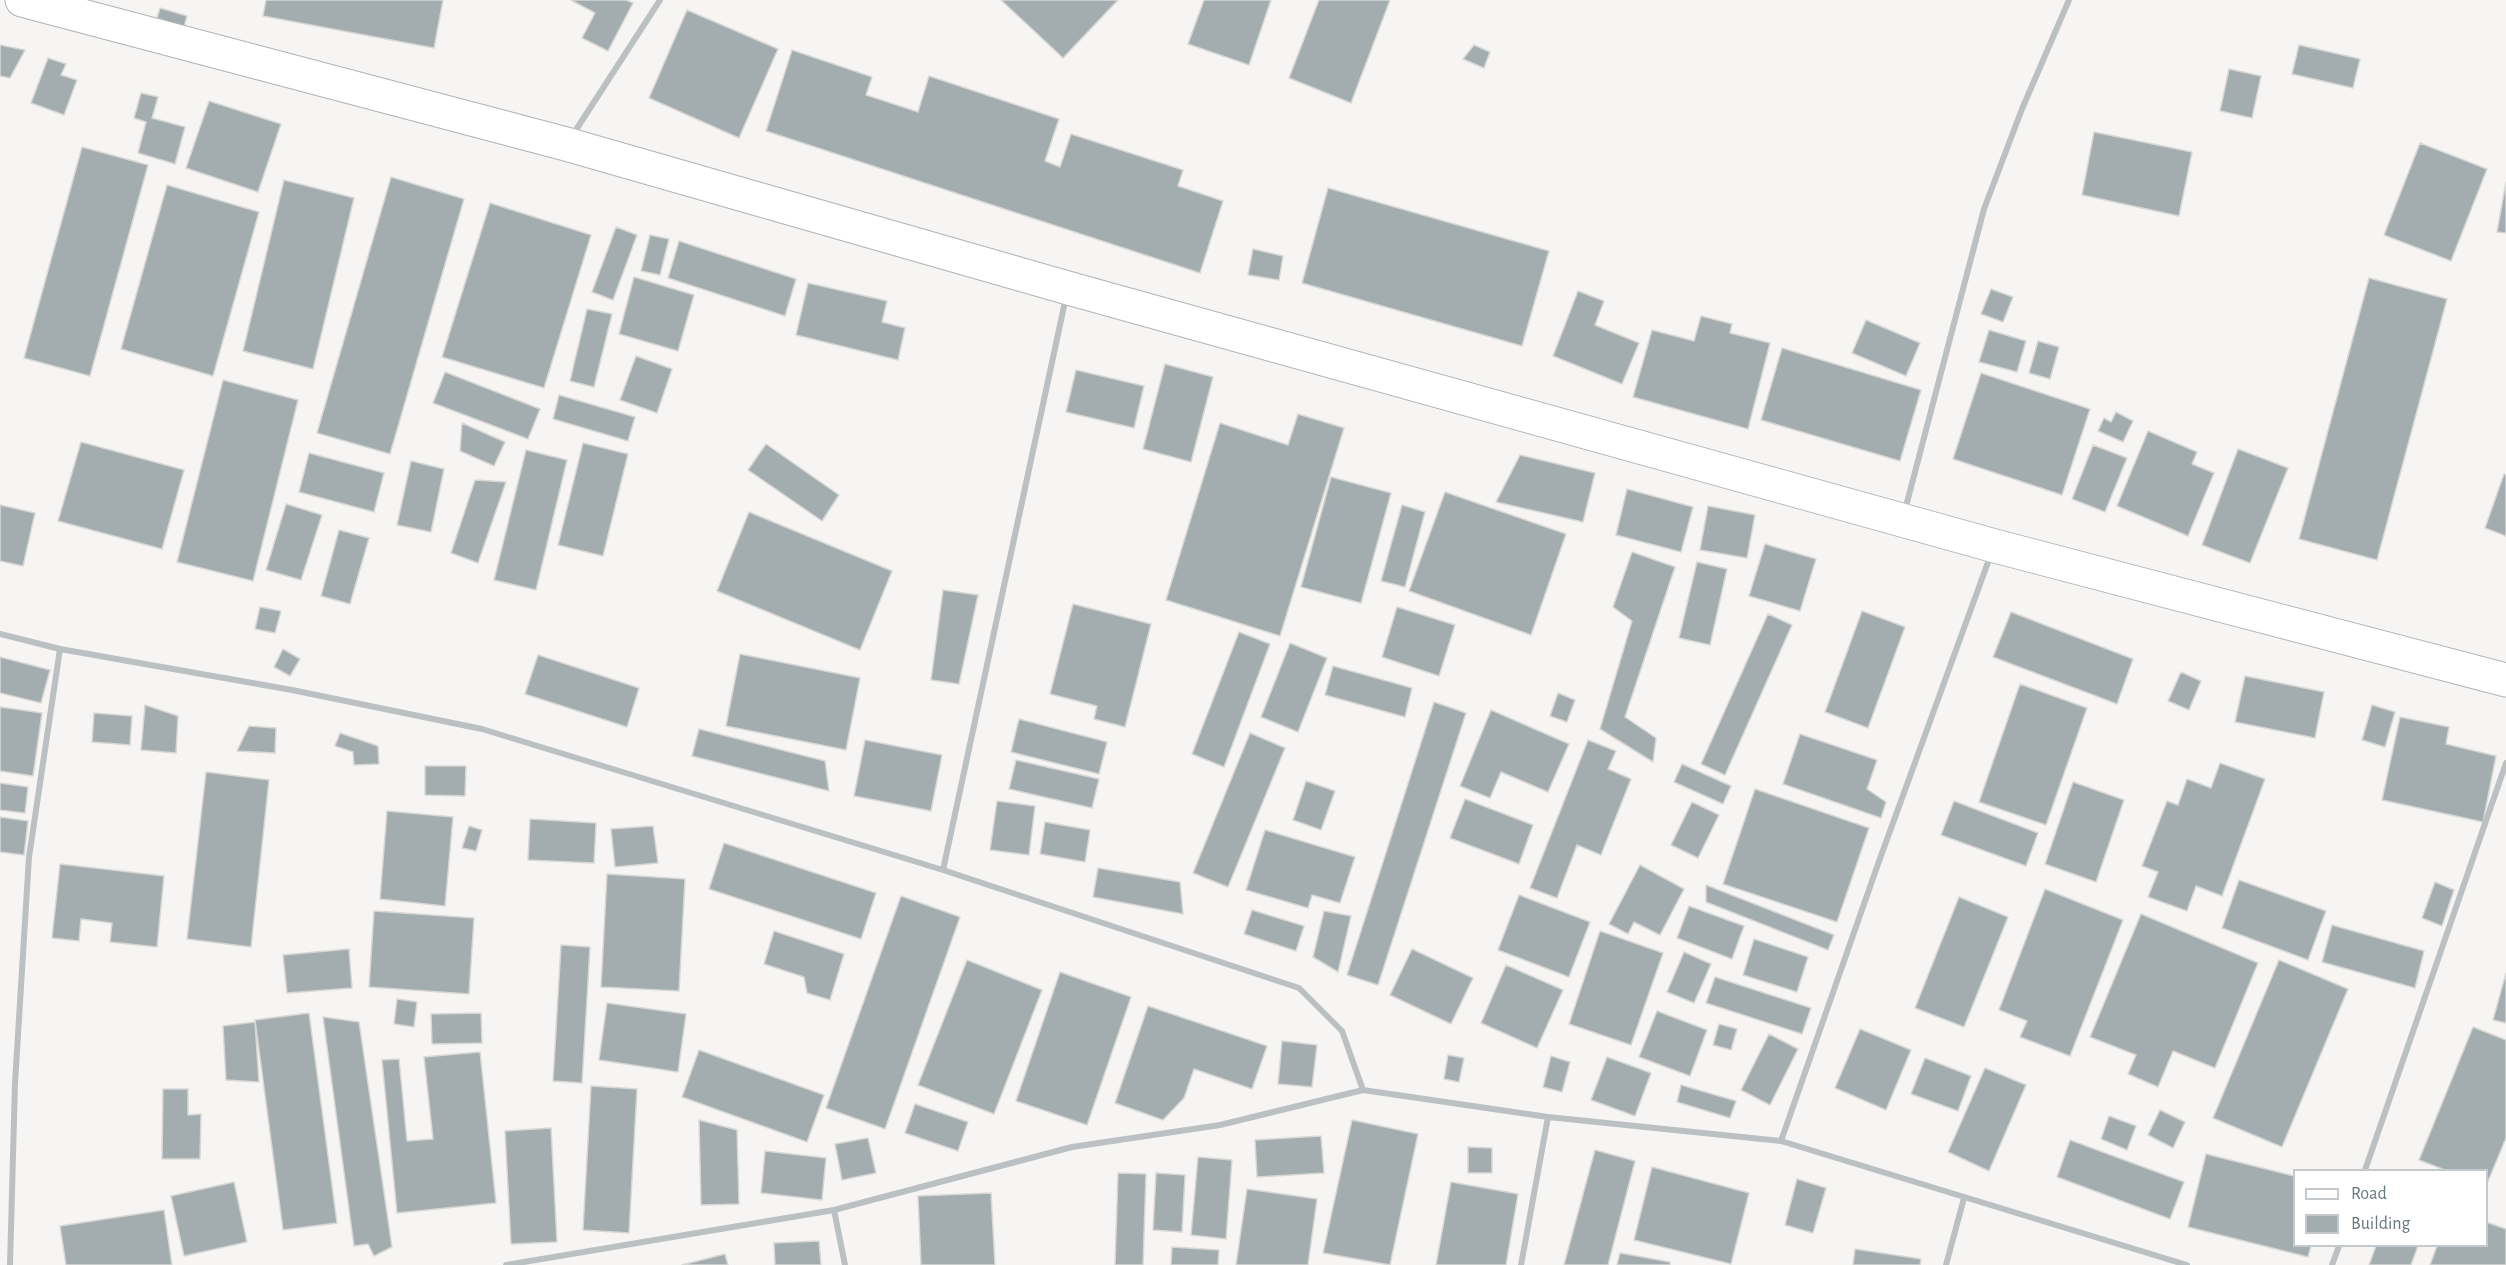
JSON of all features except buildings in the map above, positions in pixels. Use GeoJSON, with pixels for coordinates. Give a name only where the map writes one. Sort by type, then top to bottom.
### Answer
{"type":"FeatureCollection","features":[{"type":"Feature","properties":{"kind":"street"},"geometry":{"type":"LineString","coordinates":[[22,0],[566,144],[1068,288],[1995,546],[2506,680]]}},
{"type":"Feature","properties":{"kind":"street"},"geometry":{"type":"LineString","coordinates":[[566,144],[660,0]]}},
{"type":"Feature","properties":{"kind":"street"},"geometry":{"type":"LineString","coordinates":[[1902,520],[1984,209],[2022,109],[2069,0]]}},
{"type":"Feature","properties":{"kind":"street"},"geometry":{"type":"LineString","coordinates":[[943,870],[1068,288]]}},
{"type":"Feature","properties":{"kind":"street"},"geometry":{"type":"LineString","coordinates":[[1781,1141],[1878,864],[1995,546]]}},
{"type":"Feature","properties":{"kind":"street"},"geometry":{"type":"LineString","coordinates":[[0,634],[60,649],[292,690],[482,729],[943,870],[1299,988],[1342,1031],[1363,1090]]}},
{"type":"Feature","properties":{"kind":"street"},"geometry":{"type":"LineString","coordinates":[[10,1265],[15,1083],[29,857],[60,649]]}},
{"type":"Feature","properties":{"kind":"street"},"geometry":{"type":"LineString","coordinates":[[2365,1169],[2506,764]]}},
{"type":"Feature","properties":{"kind":"street"},"geometry":{"type":"LineString","coordinates":[[510,1264],[834,1210],[1072,1147],[1220,1125],[1363,1090],[1548,1117],[1781,1141],[2187,1265]]}},
{"type":"Feature","properties":{"kind":"street"},"geometry":{"type":"LineString","coordinates":[[1521,1265],[1548,1117]]}},
{"type":"Feature","properties":{"kind":"street"},"geometry":{"type":"LineString","coordinates":[[1946,1265],[1964,1198]]}},
{"type":"Feature","properties":{"kind":"street"},"geometry":{"type":"LineString","coordinates":[[834,1210],[844,1265]]}},
{"type":"Feature","properties":{"kind":"street"},"geometry":{"type":"LineString","coordinates":[[2332,1265],[2338,1247]]}}]}
